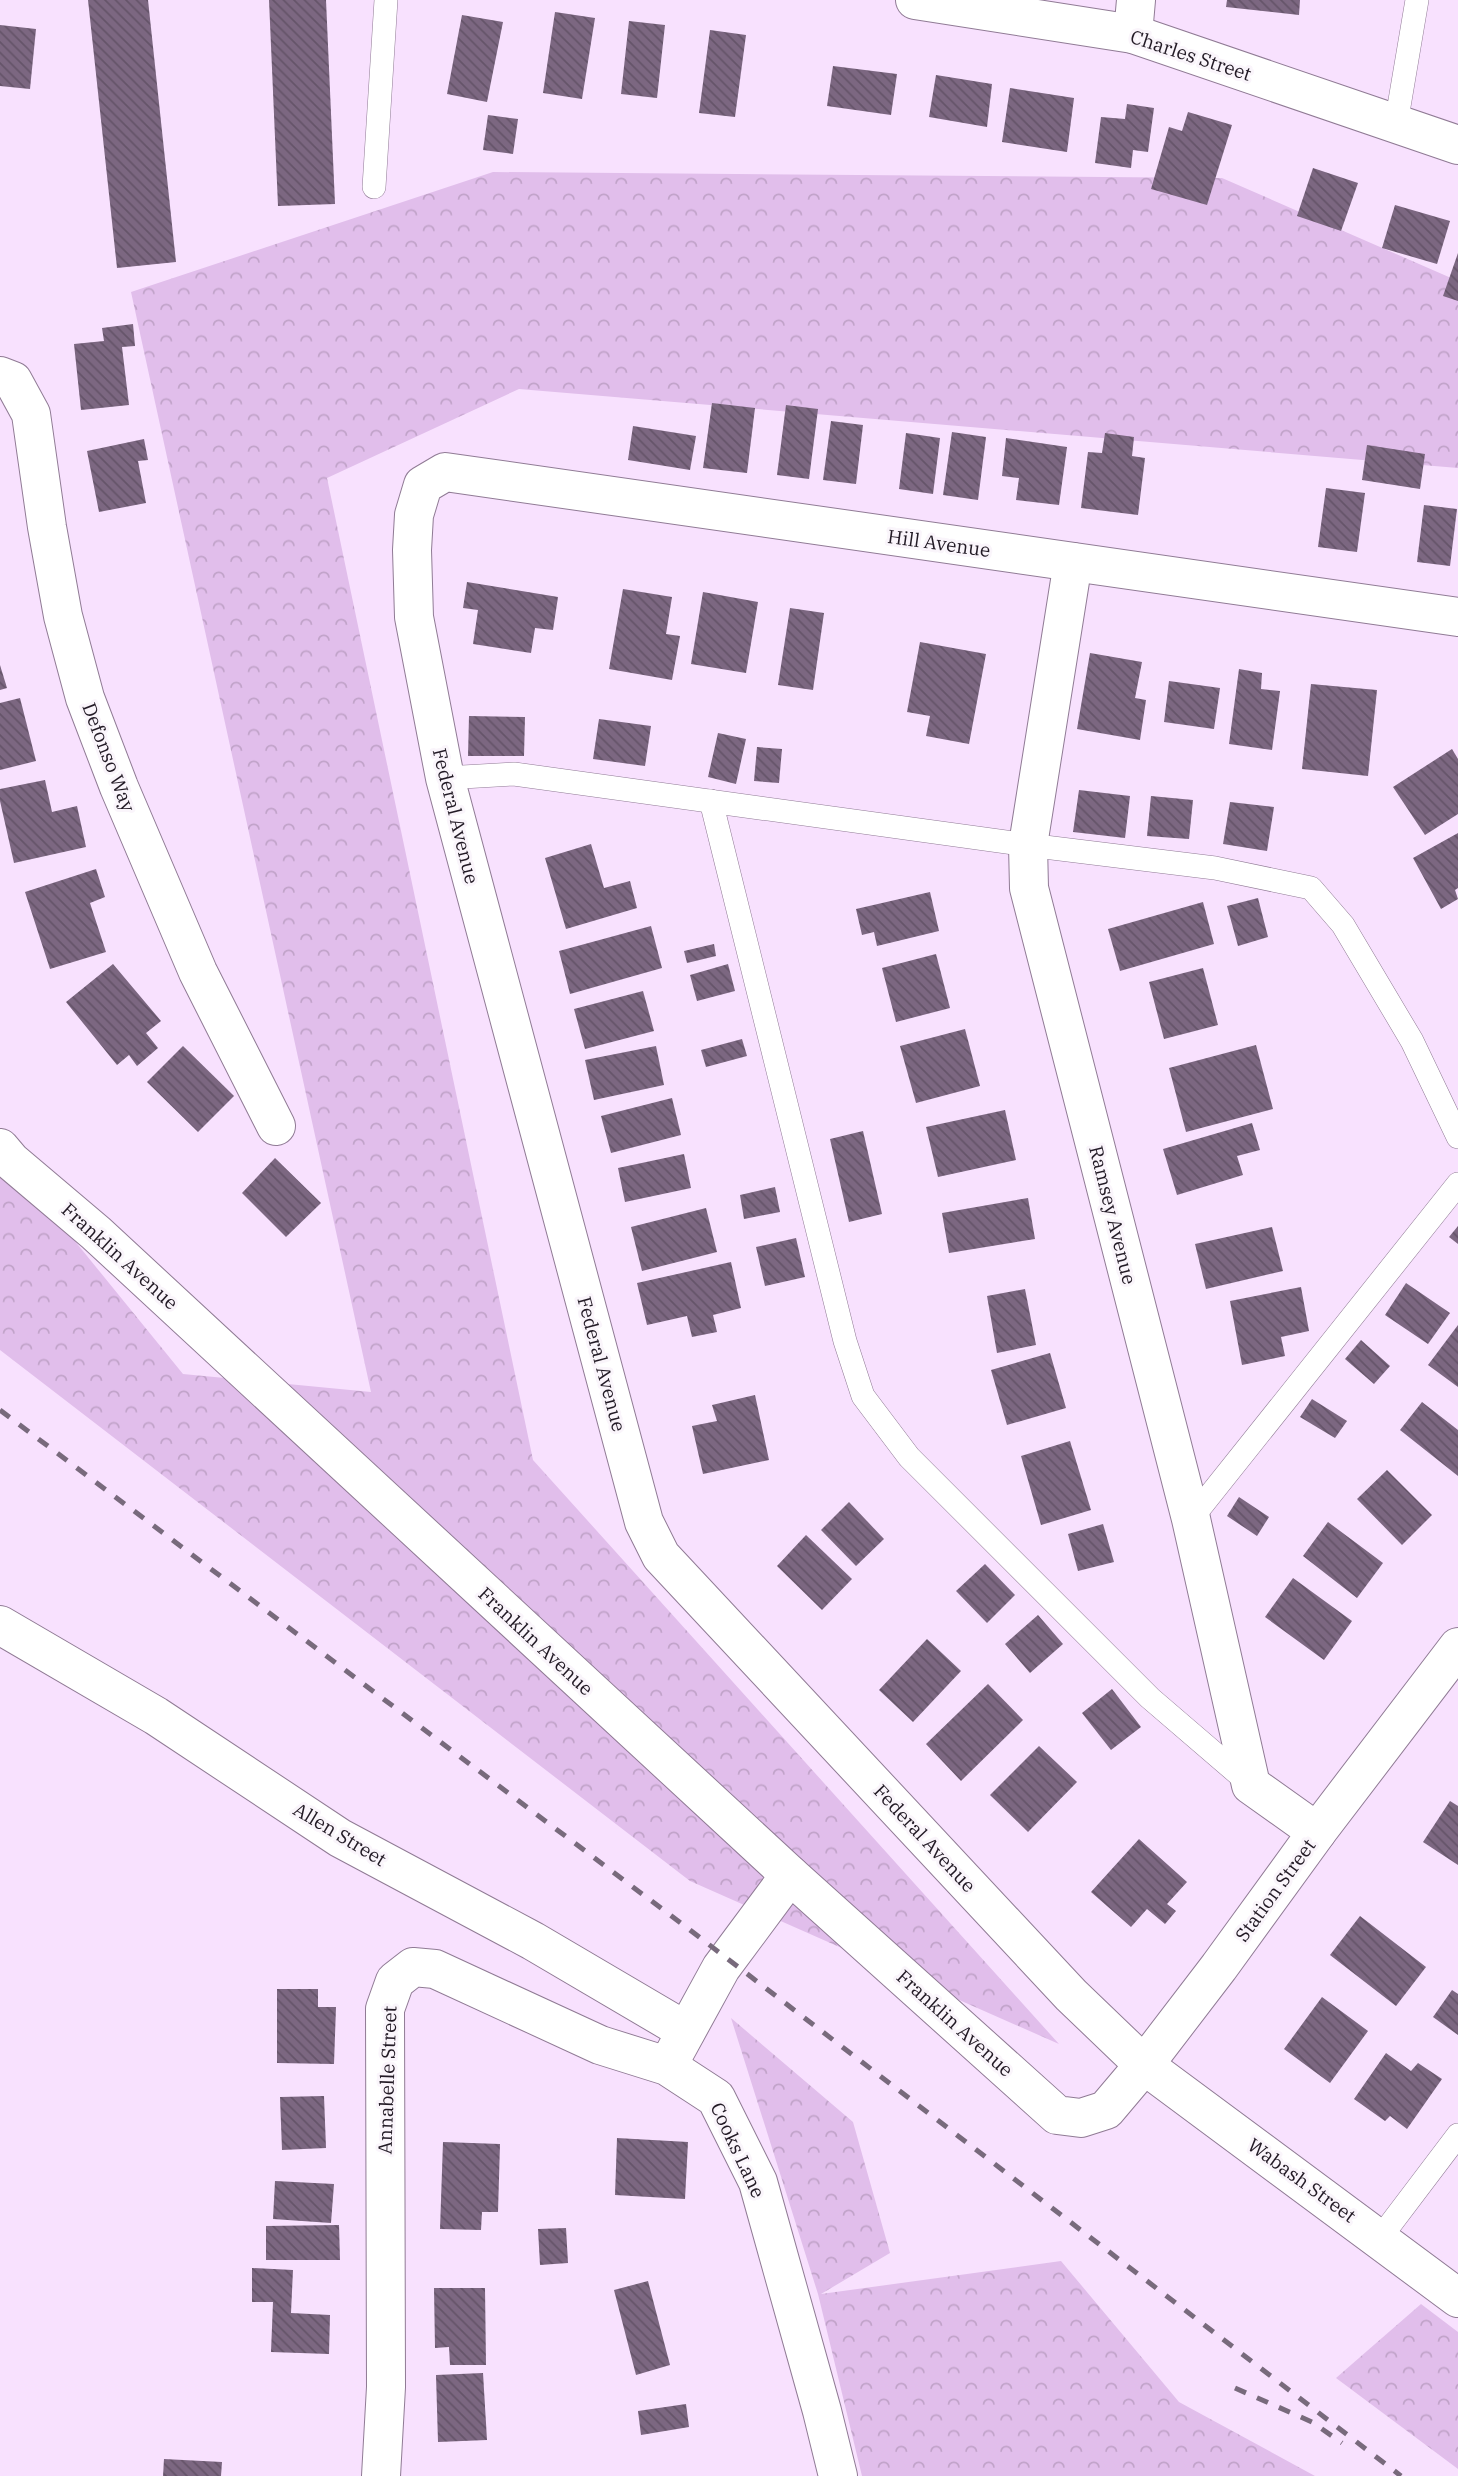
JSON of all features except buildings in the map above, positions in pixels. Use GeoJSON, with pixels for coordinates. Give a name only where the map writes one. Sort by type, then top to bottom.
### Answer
{"type":"FeatureCollection","features":[{"type":"Feature","properties":{"kind":"street","name":"Charles Street"},"geometry":{"type":"LineString","coordinates":[[915,0],[1134,17],[1395,124],[1458,145]]}},
{"type":"Feature","properties":{"kind":"street","name":"Defonso Way"},"geometry":{"type":"LineString","coordinates":[[0,376],[13,381],[31,414],[63,616],[85,698],[119,787],[198,972],[276,1126]]}},
{"type":"Feature","properties":{"kind":"street","name":"Hill Avenue"},"geometry":{"type":"LineString","coordinates":[[423,485],[444,472],[1458,617]]}},
{"type":"Feature","properties":{"kind":"street","name":"Federal Avenue"},"geometry":{"type":"LineString","coordinates":[[423,485],[414,515],[414,617],[445,778],[644,1522],[661,1556],[1071,1995],[1144,2065]]}},
{"type":"Feature","properties":{"kind":"street","name":"Ramsey Avenue"},"geometry":{"type":"LineString","coordinates":[[1073,562],[1028,845],[1029,888],[1191,1520],[1251,1785]]}},
{"type":"Feature","properties":{"kind":"street","name":"Franklin Avenue"},"geometry":{"type":"LineString","coordinates":[[0,1148],[11,1161],[96,1233],[790,1875],[1057,2115],[1081,2118]]}},
{"type":"Feature","properties":{"kind":"street","name":"Allen Street"},"geometry":{"type":"LineString","coordinates":[[0,1625],[156,1716],[340,1838],[533,1941],[686,2031]]}},
{"type":"Feature","properties":{"kind":"street","name":"Station Street"},"geometry":{"type":"LineString","coordinates":[[1081,2118],[1106,2110],[1144,2065],[1458,1647]]}},
{"type":"Feature","properties":{"kind":"street"},"geometry":{"type":"LineString","coordinates":[[1251,1785],[1317,1832]]}},
{"type":"Feature","properties":{"kind":"street"},"geometry":{"type":"LineString","coordinates":[[667,2066],[721,1968],[790,1875]]}},
{"type":"Feature","properties":{"kind":"street","name":"Annabelle Street"},"geometry":{"type":"LineString","coordinates":[[381,2476],[386,2387],[385,2009],[395,1981],[413,1967],[435,1969],[600,2045],[667,2066]]}},
{"type":"Feature","properties":{"kind":"street","name":"Wabash Street"},"geometry":{"type":"LineString","coordinates":[[1144,2065],[1458,2298]]}},
{"type":"Feature","properties":{"kind":"street","name":"Cooks Lane"},"geometry":{"type":"LineString","coordinates":[[667,2066],[716,2098],[758,2182],[838,2476]]}},
{"type":"Feature","properties":{"kind":"lane"},"geometry":{"type":"LineString","coordinates":[[374,187],[386,0]]}},
{"type":"Feature","properties":{"kind":"lane"},"geometry":{"type":"LineString","coordinates":[[1395,124],[1418,0]]}},
{"type":"Feature","properties":{"kind":"lane"},"geometry":{"type":"LineString","coordinates":[[445,778],[514,774],[1215,868],[1311,888],[1343,925],[1412,1041],[1458,1137]]}},
{"type":"Feature","properties":{"kind":"lane"},"geometry":{"type":"LineString","coordinates":[[711,801],[845,1341],[863,1396],[909,1457],[1150,1698],[1251,1785]]}},
{"type":"Feature","properties":{"kind":"lane"},"geometry":{"type":"LineString","coordinates":[[1191,1520],[1458,1184]]}},
{"type":"Feature","properties":{"kind":"lane"},"geometry":{"type":"LineString","coordinates":[[1380,2238],[1458,2135]]}},
{"type":"Feature","properties":{"kind":"green space"},"geometry":{"type":"Polygon","coordinates":[[[493,172],[1222,178],[1458,281],[1458,468],[519,389],[327,478],[533,1460],[1059,2044],[690,1881],[0,1350],[0,1149],[183,1374],[371,1392],[131,292],[493,172]]]}},
{"type":"Feature","properties":{"kind":"green space"},"geometry":{"type":"Polygon","coordinates":[[[731,2018],[853,2122],[890,2253],[821,2294],[1061,2261],[1179,2402],[1315,2476],[862,2476],[818,2294],[731,2018]]]}},
{"type":"Feature","properties":{"kind":"green space"},"geometry":{"type":"Polygon","coordinates":[[[1421,2304],[1458,2332],[1458,2469],[1336,2378],[1421,2304]]]}},
{"type":"Feature","properties":{"kind":"railway"},"geometry":{"type":"LineString","coordinates":[[0,1410],[690,1930],[1401,2476]]}},
{"type":"Feature","properties":{"kind":"railway"},"geometry":{"type":"LineString","coordinates":[[1235,2388],[1312,2422],[1342,2443]]}}]}
